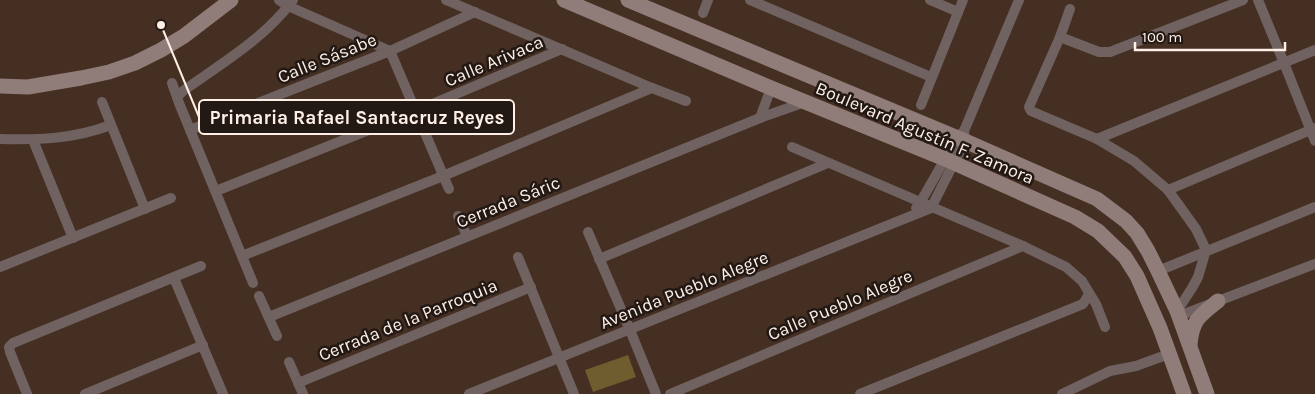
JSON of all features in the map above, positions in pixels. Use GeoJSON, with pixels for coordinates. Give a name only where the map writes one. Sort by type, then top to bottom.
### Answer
{"type":"FeatureCollection","features":[{"type":"Feature","properties":{"kind":"street"},"geometry":{"type":"LineString","coordinates":[[0,86],[28,87],[81,78],[109,72],[135,63],[184,36],[230,0]]}},
{"type":"Feature","properties":{"kind":"street"},"geometry":{"type":"LineString","coordinates":[[279,0],[290,3],[390,51],[449,189]]}},
{"type":"Feature","properties":{"kind":"street"},"geometry":{"type":"LineString","coordinates":[[446,0],[686,101]]}},
{"type":"Feature","properties":{"kind":"street","name":"Boulevard Agustín F. Zamora"},"geometry":{"type":"LineString","coordinates":[[564,0],[949,162],[1075,217],[1098,231],[1125,257],[1137,276],[1160,328],[1184,394]]}},
{"type":"Feature","properties":{"kind":"street"},"geometry":{"type":"LineString","coordinates":[[614,22],[624,0]]}},
{"type":"Feature","properties":{"kind":"street","name":"Boulevard Agustín F. Zamora"},"geometry":{"type":"LineString","coordinates":[[628,0],[962,137],[1097,199],[1126,221],[1138,233],[1158,270],[1178,314],[1205,389]]}},
{"type":"Feature","properties":{"kind":"street"},"geometry":{"type":"LineString","coordinates":[[703,13],[708,0]]}},
{"type":"Feature","properties":{"kind":"street"},"geometry":{"type":"LineString","coordinates":[[750,0],[932,77]]}},
{"type":"Feature","properties":{"kind":"street"},"geometry":{"type":"LineString","coordinates":[[930,0],[958,12]]}},
{"type":"Feature","properties":{"kind":"street"},"geometry":{"type":"LineString","coordinates":[[921,105],[963,0]]}},
{"type":"Feature","properties":{"kind":"street"},"geometry":{"type":"LineString","coordinates":[[931,208],[1019,0]]}},
{"type":"Feature","properties":{"kind":"street"},"geometry":{"type":"LineString","coordinates":[[1060,37],[1099,52],[1110,52],[1243,0]]}},
{"type":"Feature","properties":{"kind":"street"},"geometry":{"type":"LineString","coordinates":[[1258,0],[1313,129],[1315,141]]}},
{"type":"Feature","properties":{"kind":"street"},"geometry":{"type":"LineString","coordinates":[[177,97],[238,54],[273,23],[290,3]]}},
{"type":"Feature","properties":{"kind":"street"},"geometry":{"type":"LineString","coordinates":[[1070,9],[1060,37],[1029,107],[1031,111],[1097,139],[1134,161],[1168,190],[1196,229],[1206,250],[1198,277],[1178,314]]}},
{"type":"Feature","properties":{"kind":"street","name":"Calle Sásabe"},"geometry":{"type":"LineString","coordinates":[[190,130],[390,51],[475,12]]}},
{"type":"Feature","properties":{"kind":"street","name":"Calle Arivaca"},"geometry":{"type":"LineString","coordinates":[[216,191],[562,50]]}},
{"type":"Feature","properties":{"kind":"street"},"geometry":{"type":"LineString","coordinates":[[1097,139],[1315,50]]}},
{"type":"Feature","properties":{"kind":"street"},"geometry":{"type":"LineString","coordinates":[[172,83],[254,283]]}},
{"type":"Feature","properties":{"kind":"street"},"geometry":{"type":"LineString","coordinates":[[242,256],[443,176],[652,88]]}},
{"type":"Feature","properties":{"kind":"street"},"geometry":{"type":"LineString","coordinates":[[760,118],[770,88]]}},
{"type":"Feature","properties":{"kind":"street"},"geometry":{"type":"LineString","coordinates":[[102,102],[145,209]]}},
{"type":"Feature","properties":{"kind":"street","name":"Cerrada Sáric"},"geometry":{"type":"LineString","coordinates":[[269,317],[760,118],[805,102]]}},
{"type":"Feature","properties":{"kind":"street"},"geometry":{"type":"LineString","coordinates":[[0,139],[33,140],[82,134],[111,125]]}},
{"type":"Feature","properties":{"kind":"street"},"geometry":{"type":"LineString","coordinates":[[1168,190],[1313,129]]}},
{"type":"Feature","properties":{"kind":"street"},"geometry":{"type":"LineString","coordinates":[[33,140],[74,238]]}},
{"type":"Feature","properties":{"kind":"street"},"geometry":{"type":"LineString","coordinates":[[792,147],[1022,246],[1066,267],[1082,280],[1096,304],[1105,327]]}},
{"type":"Feature","properties":{"kind":"street"},"geometry":{"type":"LineString","coordinates":[[911,215],[949,162]]}},
{"type":"Feature","properties":{"kind":"street"},"geometry":{"type":"LineString","coordinates":[[599,259],[828,163]]}},
{"type":"Feature","properties":{"kind":"street"},"geometry":{"type":"LineString","coordinates":[[1,264],[74,238],[170,198]]}},
{"type":"Feature","properties":{"kind":"street"},"geometry":{"type":"LineString","coordinates":[[1158,270],[1315,207]]}},
{"type":"Feature","properties":{"kind":"street","name":"Avenida Pueblo Alegre"},"geometry":{"type":"LineString","coordinates":[[469,394],[931,208]]}},
{"type":"Feature","properties":{"kind":"street"},"geometry":{"type":"LineString","coordinates":[[458,216],[467,236]]}},
{"type":"Feature","properties":{"kind":"street"},"geometry":{"type":"LineString","coordinates":[[588,232],[656,394]]}},
{"type":"Feature","properties":{"kind":"street","name":"Calle Pueblo Alegre"},"geometry":{"type":"LineString","coordinates":[[670,394],[1022,246]]}},
{"type":"Feature","properties":{"kind":"street"},"geometry":{"type":"LineString","coordinates":[[518,257],[574,394]]}},
{"type":"Feature","properties":{"kind":"street"},"geometry":{"type":"LineString","coordinates":[[1178,314],[1218,301],[1315,264]]}},
{"type":"Feature","properties":{"kind":"street"},"geometry":{"type":"LineString","coordinates":[[28,394],[10,352],[9,347],[13,343],[202,266]]}},
{"type":"Feature","properties":{"kind":"street"},"geometry":{"type":"LineString","coordinates":[[174,278],[223,394]]}},
{"type":"Feature","properties":{"kind":"street","name":"Cerrada de la Parroquia"},"geometry":{"type":"LineString","coordinates":[[298,383],[531,287]]}},
{"type":"Feature","properties":{"kind":"street"},"geometry":{"type":"LineString","coordinates":[[860,394],[1083,304],[1089,294]]}},
{"type":"Feature","properties":{"kind":"street"},"geometry":{"type":"LineString","coordinates":[[259,296],[277,336]]}},
{"type":"Feature","properties":{"kind":"street"},"geometry":{"type":"LineString","coordinates":[[1190,346],[1191,330],[1196,320],[1204,311],[1218,301]]}},
{"type":"Feature","properties":{"kind":"street"},"geometry":{"type":"LineString","coordinates":[[85,394],[203,345]]}},
{"type":"Feature","properties":{"kind":"street"},"geometry":{"type":"LineString","coordinates":[[1062,394],[1110,371],[1136,366],[1173,353],[1179,356],[1190,379],[1205,389]]}},
{"type":"Feature","properties":{"kind":"street"},"geometry":{"type":"LineString","coordinates":[[289,362],[303,394]]}},
{"type":"Feature","properties":{"kind":"shaded area"},"geometry":{"type":"Polygon","coordinates":[[[628,355],[636,377],[593,392],[585,370],[628,355]]]}},
{"type":"Feature","properties":{"kind":"place","name":"Primaria Rafael Santacruz Reyes"},"geometry":{"type":"Point","coordinates":[161,25]}}]}
